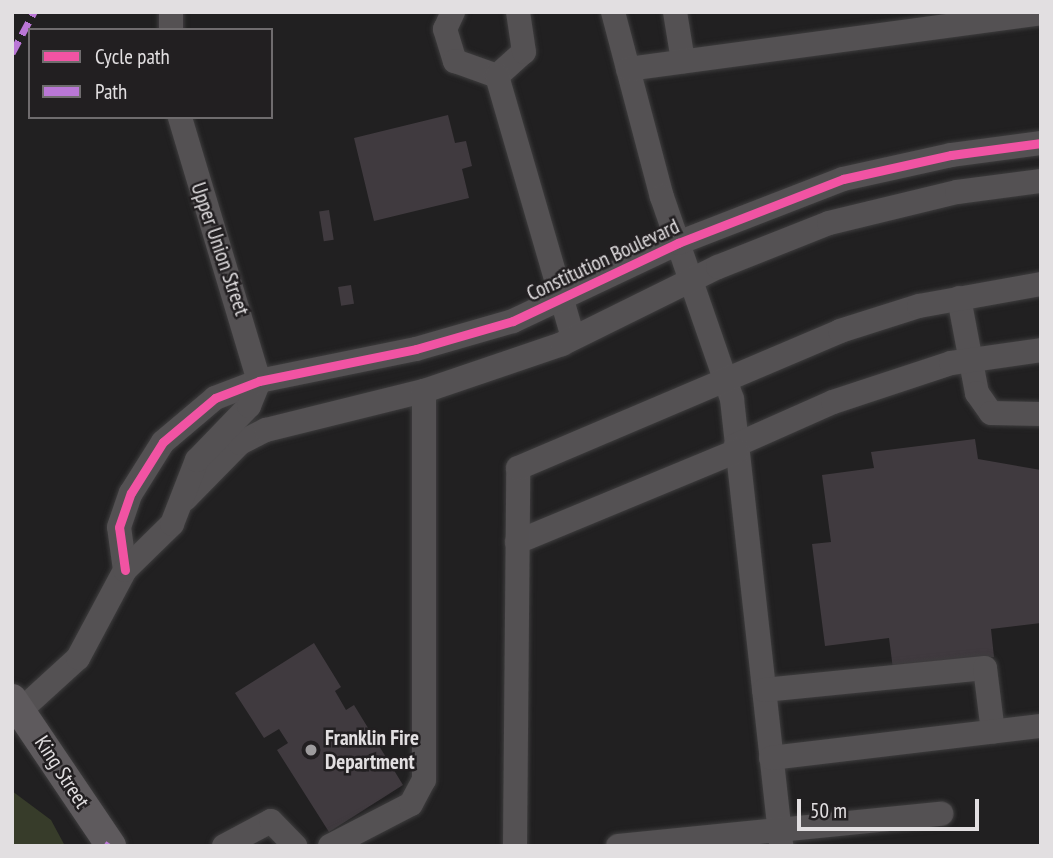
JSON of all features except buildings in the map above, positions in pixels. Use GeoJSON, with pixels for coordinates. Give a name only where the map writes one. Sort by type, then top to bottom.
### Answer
{"type":"FeatureCollection","features":[{"type":"Feature","properties":{"kind":"main road","name":"King Street"},"geometry":{"type":"LineString","coordinates":[[17,705],[111,846]]}},
{"type":"Feature","properties":{"kind":"street"},"geometry":{"type":"LineString","coordinates":[[453,12],[444,29],[456,61],[497,76]]}},
{"type":"Feature","properties":{"kind":"street"},"geometry":{"type":"LineString","coordinates":[[497,76],[523,52],[518,12]]}},
{"type":"Feature","properties":{"kind":"street"},"geometry":{"type":"LineString","coordinates":[[613,12],[678,243],[726,381],[737,448],[781,838]]}},
{"type":"Feature","properties":{"kind":"street"},"geometry":{"type":"LineString","coordinates":[[674,12],[682,61]]}},
{"type":"Feature","properties":{"kind":"street"},"geometry":{"type":"LineString","coordinates":[[628,69],[1041,13]]}},
{"type":"Feature","properties":{"kind":"street"},"geometry":{"type":"LineString","coordinates":[[497,76],[560,303],[573,337]]}},
{"type":"Feature","properties":{"kind":"street","name":"Upper Union Street"},"geometry":{"type":"LineString","coordinates":[[181,119],[259,381]]}},
{"type":"Feature","properties":{"kind":"street","name":"Constitution Boulevard"},"geometry":{"type":"LineString","coordinates":[[259,381],[437,344],[560,303],[678,243],[843,180],[951,155],[1041,144]]}},
{"type":"Feature","properties":{"kind":"street"},"geometry":{"type":"LineString","coordinates":[[17,705],[78,658],[125,570],[154,547],[185,499],[240,443],[266,430],[424,391],[573,337],[690,280],[853,216],[1041,181]]}},
{"type":"Feature","properties":{"kind":"street"},"geometry":{"type":"LineString","coordinates":[[515,846],[518,468],[840,331],[959,298],[1041,284]]}},
{"type":"Feature","properties":{"kind":"street"},"geometry":{"type":"LineString","coordinates":[[959,298],[968,361],[991,413],[1041,414]]}},
{"type":"Feature","properties":{"kind":"street"},"geometry":{"type":"LineString","coordinates":[[517,542],[737,448],[833,402],[968,361],[1041,350]]}},
{"type":"Feature","properties":{"kind":"street"},"geometry":{"type":"LineString","coordinates":[[185,499],[197,460],[249,406],[259,381]]}},
{"type":"Feature","properties":{"kind":"street"},"geometry":{"type":"LineString","coordinates":[[125,570],[119,527],[131,493],[163,442],[215,398],[259,381]]}},
{"type":"Feature","properties":{"kind":"street"},"geometry":{"type":"LineString","coordinates":[[330,846],[411,804],[424,780],[424,391]]}},
{"type":"Feature","properties":{"kind":"street"},"geometry":{"type":"LineString","coordinates":[[764,690],[985,668],[993,732]]}},
{"type":"Feature","properties":{"kind":"street"},"geometry":{"type":"LineString","coordinates":[[771,758],[1041,726]]}},
{"type":"Feature","properties":{"kind":"street"},"geometry":{"type":"LineString","coordinates":[[618,846],[781,838],[941,814]]}},
{"type":"Feature","properties":{"kind":"street"},"geometry":{"type":"LineString","coordinates":[[225,846],[271,821],[295,846]]}},
{"type":"Feature","properties":{"kind":"green space"},"geometry":{"type":"Polygon","coordinates":[[[12,791],[51,820],[65,846],[12,846],[12,791]]]}},
{"type":"Feature","properties":{"kind":"marked path"},"geometry":{"type":"LineString","coordinates":[[12,53],[34,12]]}},
{"type":"Feature","properties":{"kind":"cycle path"},"geometry":{"type":"LineString","coordinates":[[125,570],[119,527],[131,493],[163,442],[215,398],[259,381],[416,349],[513,321],[678,243],[843,179],[951,155],[1041,143]]}},
{"type":"Feature","properties":{"kind":"place","name":"Franklin Fire Department"},"geometry":{"type":"Point","coordinates":[311,750]}}]}
